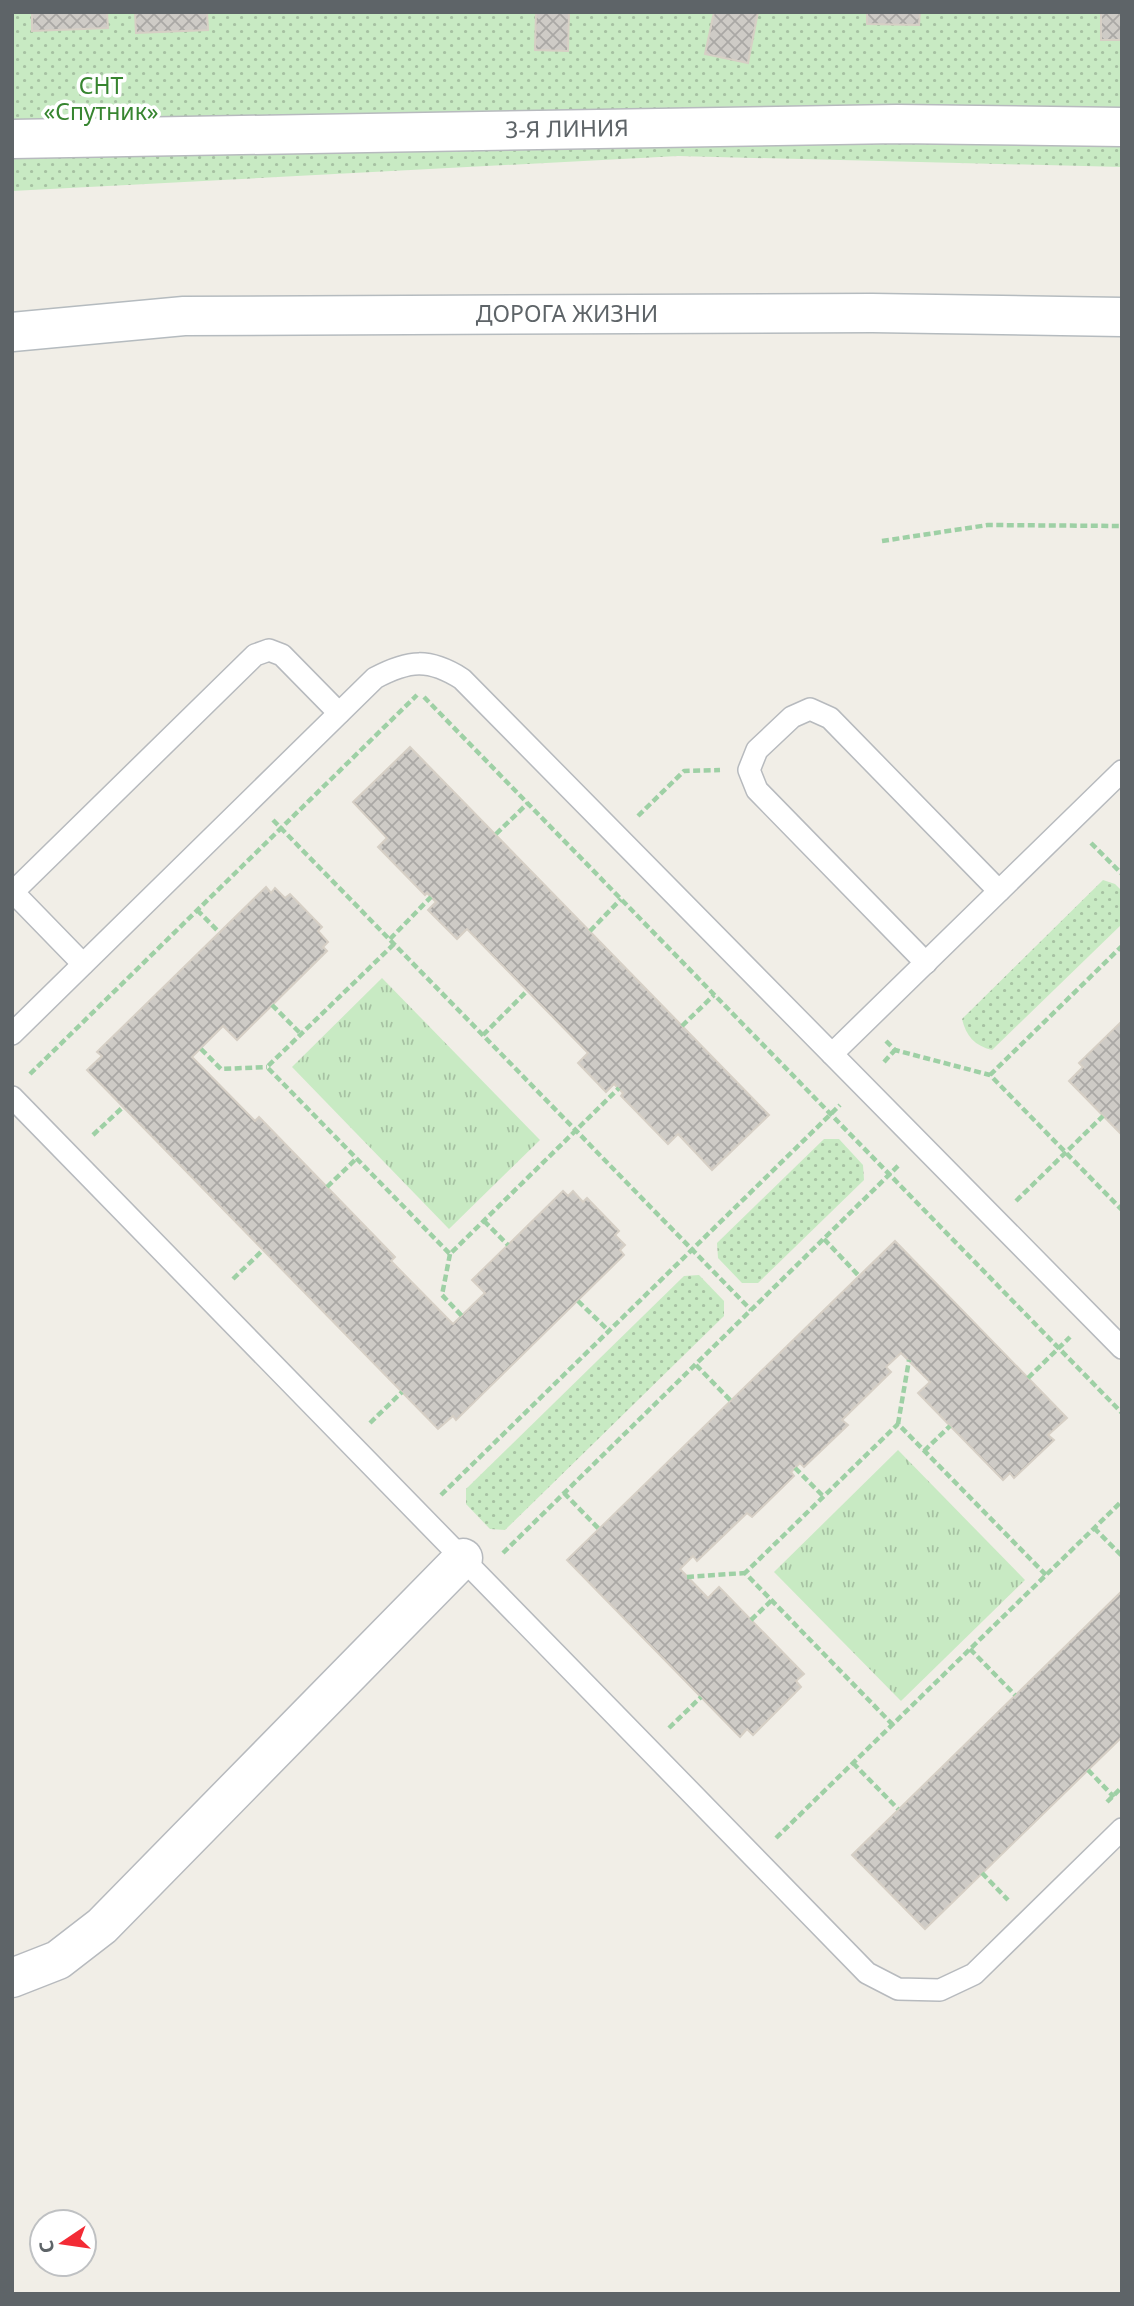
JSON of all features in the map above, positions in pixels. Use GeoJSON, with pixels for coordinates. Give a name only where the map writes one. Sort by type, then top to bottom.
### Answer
{"type":"FeatureCollection","features":[{"type":"Feature","properties":{"kind":"street","name":"3-Я ЛИНИЯ"},"geometry":{"type":"LineString","coordinates":[[12,139],[897,124],[1122,127]]}},
{"type":"Feature","properties":{"kind":"street","name":"ДОРОГА ЖИЗНИ"},"geometry":{"type":"LineString","coordinates":[[12,332],[184,316],[872,313],[1122,317]]}},
{"type":"Feature","properties":{"kind":"street"},"geometry":{"type":"LineString","coordinates":[[12,1978],[58,1960],[102,1926],[471,1567]]}},
{"type":"Feature","properties":{"kind":"lane"},"geometry":{"type":"LineString","coordinates":[[83,964],[13,892],[255,655],[269,650],[282,655],[339,713]]}},
{"type":"Feature","properties":{"kind":"lane"},"geometry":{"type":"LineString","coordinates":[[12,1034],[375,678],[398,666],[420,662],[445,668],[462,679],[1122,1348]]}},
{"type":"Feature","properties":{"kind":"lane"},"geometry":{"type":"LineString","coordinates":[[926,963],[757,790],[748,770],[757,750],[792,717],[810,709],[830,718],[999,891]]}},
{"type":"Feature","properties":{"kind":"lane"},"geometry":{"type":"LineString","coordinates":[[832,1054],[1122,771]]}},
{"type":"Feature","properties":{"kind":"lane"},"geometry":{"type":"LineString","coordinates":[[17,1090],[420,1515],[867,1973],[898,1989],[940,1990],[974,1974],[1122,1829]]}},
{"type":"Feature","properties":{"kind":"path"},"geometry":{"type":"LineString","coordinates":[[882,541],[988,525],[1122,526]]}},
{"type":"Feature","properties":{"kind":"path"},"geometry":{"type":"LineString","coordinates":[[17,1090],[30,1074],[420,692],[1122,1413]]}},
{"type":"Feature","properties":{"kind":"path"},"geometry":{"type":"LineString","coordinates":[[618,836],[684,771],[748,770]]}},
{"type":"Feature","properties":{"kind":"path"},"geometry":{"type":"LineString","coordinates":[[252,799],[751,1310]]}},
{"type":"Feature","properties":{"kind":"path"},"geometry":{"type":"LineString","coordinates":[[496,834],[528,803]]}},
{"type":"Feature","properties":{"kind":"path"},"geometry":{"type":"LineString","coordinates":[[1070,821],[1122,874]]}},
{"type":"Feature","properties":{"kind":"path"},"geometry":{"type":"LineString","coordinates":[[201,1048],[221,1069],[267,1067],[392,941],[431,897]]}},
{"type":"Feature","properties":{"kind":"path"},"geometry":{"type":"LineString","coordinates":[[590,930],[621,899]]}},
{"type":"Feature","properties":{"kind":"path"},"geometry":{"type":"LineString","coordinates":[[197,910],[219,933]]}},
{"type":"Feature","properties":{"kind":"path"},"geometry":{"type":"LineString","coordinates":[[990,1075],[1122,946]]}},
{"type":"Feature","properties":{"kind":"path"},"geometry":{"type":"LineString","coordinates":[[483,1035],[527,991]]}},
{"type":"Feature","properties":{"kind":"path"},"geometry":{"type":"LineString","coordinates":[[682,1026],[715,995]]}},
{"type":"Feature","properties":{"kind":"path"},"geometry":{"type":"LineString","coordinates":[[272,1004],[301,1034]]}},
{"type":"Feature","properties":{"kind":"path"},"geometry":{"type":"LineString","coordinates":[[867,1021],[895,1050],[990,1075],[1122,1210]]}},
{"type":"Feature","properties":{"kind":"path"},"geometry":{"type":"LineString","coordinates":[[420,1515],[895,1050]]}},
{"type":"Feature","properties":{"kind":"path"},"geometry":{"type":"LineString","coordinates":[[267,1067],[450,1254]]}},
{"type":"Feature","properties":{"kind":"path"},"geometry":{"type":"LineString","coordinates":[[30,1074],[39,1083]]}},
{"type":"Feature","properties":{"kind":"path"},"geometry":{"type":"LineString","coordinates":[[462,1316],[442,1295],[450,1254],[619,1088]]}},
{"type":"Feature","properties":{"kind":"path"},"geometry":{"type":"LineString","coordinates":[[82,1128],[91,1138],[123,1107]]}},
{"type":"Feature","properties":{"kind":"path"},"geometry":{"type":"LineString","coordinates":[[996,1221],[1103,1116]]}},
{"type":"Feature","properties":{"kind":"path"},"geometry":{"type":"LineString","coordinates":[[471,1567],[564,1493],[921,1144]]}},
{"type":"Feature","properties":{"kind":"path"},"geometry":{"type":"LineString","coordinates":[[327,1187],[357,1158]]}},
{"type":"Feature","properties":{"kind":"path"},"geometry":{"type":"LineString","coordinates":[[484,1221],[508,1245]]}},
{"type":"Feature","properties":{"kind":"path"},"geometry":{"type":"LineString","coordinates":[[824,1240],[859,1276]]}},
{"type":"Feature","properties":{"kind":"path"},"geometry":{"type":"LineString","coordinates":[[231,1281],[263,1250]]}},
{"type":"Feature","properties":{"kind":"path"},"geometry":{"type":"LineString","coordinates":[[579,1300],[608,1331]]}},
{"type":"Feature","properties":{"kind":"path"},"geometry":{"type":"LineString","coordinates":[[1028,1378],[1091,1316]]}},
{"type":"Feature","properties":{"kind":"path"},"geometry":{"type":"LineString","coordinates":[[687,1577],[745,1573],[898,1424],[909,1360]]}},
{"type":"Feature","properties":{"kind":"path"},"geometry":{"type":"LineString","coordinates":[[695,1364],[731,1401]]}},
{"type":"Feature","properties":{"kind":"path"},"geometry":{"type":"LineString","coordinates":[[370,1423],[402,1392]]}},
{"type":"Feature","properties":{"kind":"path"},"geometry":{"type":"LineString","coordinates":[[361,1413],[379,1432]]}},
{"type":"Feature","properties":{"kind":"path"},"geometry":{"type":"LineString","coordinates":[[898,1424],[1045,1575]]}},
{"type":"Feature","properties":{"kind":"path"},"geometry":{"type":"LineString","coordinates":[[924,1451],[950,1426]]}},
{"type":"Feature","properties":{"kind":"path"},"geometry":{"type":"LineString","coordinates":[[795,1468],[823,1496]]}},
{"type":"Feature","properties":{"kind":"path"},"geometry":{"type":"LineString","coordinates":[[432,1486],[449,1504]]}},
{"type":"Feature","properties":{"kind":"path"},"geometry":{"type":"LineString","coordinates":[[564,1493],[599,1530]]}},
{"type":"Feature","properties":{"kind":"path"},"geometry":{"type":"LineString","coordinates":[[755,1858],[1122,1501]]}},
{"type":"Feature","properties":{"kind":"path"},"geometry":{"type":"LineString","coordinates":[[1094,1528],[1122,1556]]}},
{"type":"Feature","properties":{"kind":"path"},"geometry":{"type":"LineString","coordinates":[[745,1573],[893,1725]]}},
{"type":"Feature","properties":{"kind":"path"},"geometry":{"type":"LineString","coordinates":[[751,1620],[772,1600]]}},
{"type":"Feature","properties":{"kind":"path"},"geometry":{"type":"LineString","coordinates":[[970,1649],[1015,1695]]}},
{"type":"Feature","properties":{"kind":"path"},"geometry":{"type":"LineString","coordinates":[[677,1737],[668,1728],[701,1697]]}},
{"type":"Feature","properties":{"kind":"path"},"geometry":{"type":"LineString","coordinates":[[853,1763],[898,1810]]}},
{"type":"Feature","properties":{"kind":"path"},"geometry":{"type":"LineString","coordinates":[[1088,1770],[1122,1805]]}},
{"type":"Feature","properties":{"kind":"path"},"geometry":{"type":"LineString","coordinates":[[1103,1805],[1122,1787]]}},
{"type":"Feature","properties":{"kind":"path"},"geometry":{"type":"LineString","coordinates":[[767,1829],[776,1838]]}},
{"type":"Feature","properties":{"kind":"path"},"geometry":{"type":"LineString","coordinates":[[1007,1899],[1016,1890]]}},
{"type":"Feature","properties":{"kind":"green space","name":"СНТ «Спутник»"},"geometry":{"type":"Polygon","coordinates":[[[12,12],[1122,12],[1122,167],[678,156],[12,191],[12,12]]]}},
{"type":"Feature","properties":{"kind":"green space"},"geometry":{"type":"Polygon","coordinates":[[[1103,880],[1115,884],[1122,891],[1122,924],[992,1050],[976,1043],[962,1019],[1103,880]]]}},
{"type":"Feature","properties":{"kind":"green space"},"geometry":{"type":"Polygon","coordinates":[[[382,978],[540,1140],[449,1229],[292,1067],[382,978]]]}},
{"type":"Feature","properties":{"kind":"green space"},"geometry":{"type":"Polygon","coordinates":[[[824,1139],[839,1139],[863,1165],[864,1180],[758,1283],[742,1283],[718,1258],[717,1243],[824,1139]]]}},
{"type":"Feature","properties":{"kind":"green space"},"geometry":{"type":"Polygon","coordinates":[[[699,1275],[724,1301],[724,1316],[505,1530],[490,1529],[466,1504],[466,1489],[684,1276],[699,1275]]]}},
{"type":"Feature","properties":{"kind":"green space"},"geometry":{"type":"Polygon","coordinates":[[[898,1450],[1025,1580],[901,1701],[774,1572],[898,1450]]]}},
{"type":"Feature","properties":{"kind":"building"},"geometry":{"type":"Polygon","coordinates":[[[32,12],[107,12],[108,28],[32,31],[32,12]]]}},
{"type":"Feature","properties":{"kind":"building"},"geometry":{"type":"Polygon","coordinates":[[[135,12],[207,12],[208,30],[136,33],[135,12]]]}},
{"type":"Feature","properties":{"kind":"building"},"geometry":{"type":"Polygon","coordinates":[[[536,12],[569,12],[568,51],[535,50],[536,12]]]}},
{"type":"Feature","properties":{"kind":"building"},"geometry":{"type":"Polygon","coordinates":[[[714,12],[758,12],[748,63],[705,54],[714,12]]]}},
{"type":"Feature","properties":{"kind":"building"},"geometry":{"type":"Polygon","coordinates":[[[867,12],[920,12],[919,25],[867,24],[867,12]]]}},
{"type":"Feature","properties":{"kind":"building"},"geometry":{"type":"Polygon","coordinates":[[[1101,12],[1122,12],[1122,40],[1101,40],[1101,12]]]}},
{"type":"Feature","properties":{"kind":"building"},"geometry":{"type":"Polygon","coordinates":[[[410,747],[769,1115],[712,1170],[678,1134],[668,1144],[621,1096],[623,1093],[614,1084],[606,1092],[578,1063],[588,1053],[467,929],[457,939],[428,910],[436,902],[427,893],[425,895],[378,847],[387,838],[353,802],[410,747]]]}},
{"type":"Feature","properties":{"kind":"building"},"geometry":{"type":"Polygon","coordinates":[[[266,887],[271,893],[275,888],[285,898],[290,894],[322,927],[318,931],[328,942],[323,947],[327,951],[237,1040],[223,1026],[192,1057],[255,1121],[259,1117],[395,1257],[391,1261],[453,1324],[485,1293],[472,1280],[563,1191],[568,1196],[573,1191],[583,1202],[587,1198],[619,1231],[615,1235],[625,1245],[620,1250],[624,1255],[456,1420],[453,1416],[438,1429],[87,1070],[102,1056],[97,1052],[266,887]]]}},
{"type":"Feature","properties":{"kind":"building"},"geometry":{"type":"Polygon","coordinates":[[[1122,1021],[1122,1135],[1069,1081],[1083,1067],[1079,1063],[1122,1021]]]}},
{"type":"Feature","properties":{"kind":"building"},"geometry":{"type":"Polygon","coordinates":[[[895,1241],[1067,1418],[1048,1435],[1054,1440],[1014,1478],[1010,1473],[1003,1480],[918,1393],[930,1382],[901,1353],[886,1367],[891,1372],[842,1420],[848,1425],[804,1467],[800,1463],[791,1472],[794,1476],[752,1517],[747,1513],[697,1561],[693,1556],[680,1569],[708,1598],[719,1587],[804,1674],[796,1681],[801,1687],[753,1735],[747,1729],[740,1737],[567,1560],[895,1241]]]}},
{"type":"Feature","properties":{"kind":"building"},"geometry":{"type":"Polygon","coordinates":[[[1122,1591],[1122,1737],[925,1929],[852,1855],[1122,1591]]]}}]}
